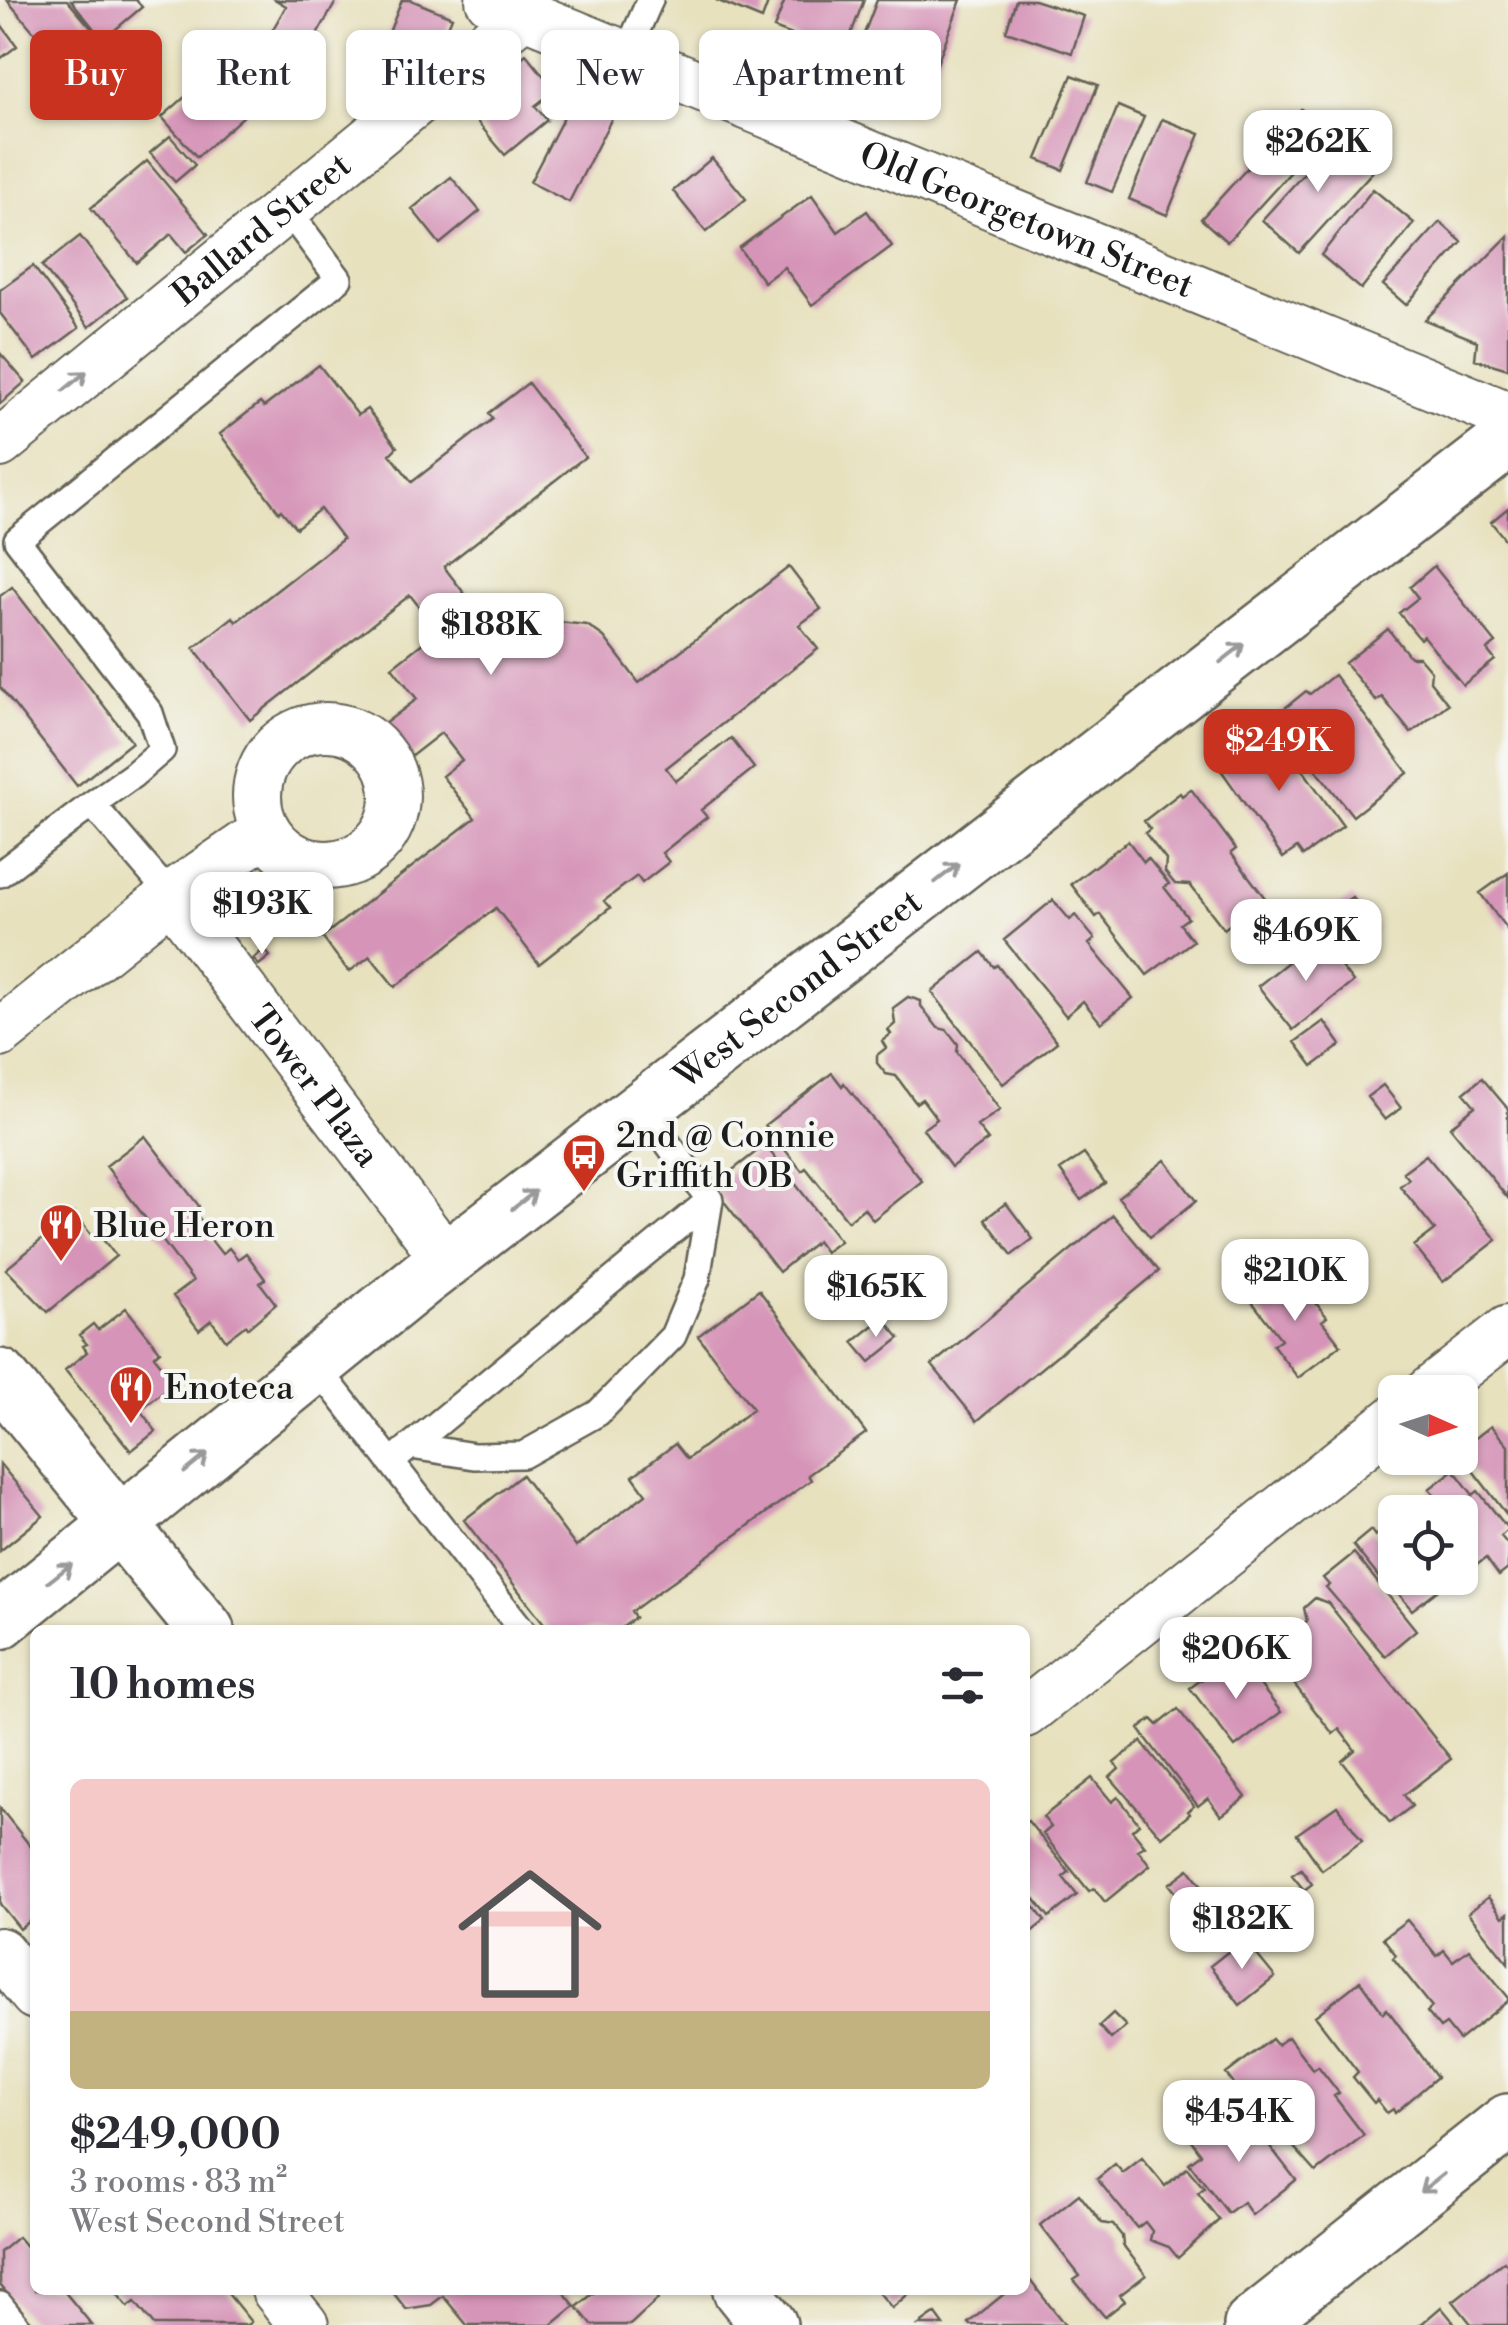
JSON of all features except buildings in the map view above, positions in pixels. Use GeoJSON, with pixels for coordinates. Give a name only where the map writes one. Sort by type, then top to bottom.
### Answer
{"type":"FeatureCollection","features":[{"type":"Feature","properties":{"kind":"street","name":"Old Georgetown Street"},"geometry":{"type":"LineString","coordinates":[[506,7],[560,30]]}},
{"type":"Feature","properties":{"kind":"street","name":"Ballard Street"},"geometry":{"type":"LineString","coordinates":[[0,443],[286,208],[506,7]]}},
{"type":"Feature","properties":{"kind":"street","name":"Old Georgetown Street"},"geometry":{"type":"LineString","coordinates":[[679,79],[1508,416]]}},
{"type":"Feature","properties":{"kind":"street","name":"West Second Street"},"geometry":{"type":"LineString","coordinates":[[0,1621],[447,1260],[1508,440]]}},
{"type":"Feature","properties":{"kind":"street"},"geometry":{"type":"LineString","coordinates":[[0,1033],[170,896],[266,831]]}},
{"type":"Feature","properties":{"kind":"street","name":"Tower Plaza"},"geometry":{"type":"LineString","coordinates":[[170,896],[447,1260]]}},
{"type":"Feature","properties":{"kind":"street"},"geometry":{"type":"LineString","coordinates":[[1451,1375],[1508,1330]]}},
{"type":"Feature","properties":{"kind":"street"},"geometry":{"type":"LineString","coordinates":[[0,1377],[202,1625]]}},
{"type":"Feature","properties":{"kind":"street"},"geometry":{"type":"LineString","coordinates":[[1030,1709],[1378,1433]]}},
{"type":"Feature","properties":{"kind":"street"},"geometry":{"type":"LineString","coordinates":[[0,1952],[30,1989]]}},
{"type":"Feature","properties":{"kind":"street"},"geometry":{"type":"LineString","coordinates":[[1252,2325],[1508,2122]]}},
{"type":"Feature","properties":{"kind":"street"},"geometry":{"type":"LineString","coordinates":[[745,2295],[769,2325]]}},
{"type":"Feature","properties":{"kind":"lane"},"geometry":{"type":"LineString","coordinates":[[636,30],[650,0]]}},
{"type":"Feature","properties":{"kind":"lane"},"geometry":{"type":"LineString","coordinates":[[0,874],[162,750],[150,712],[17,540],[339,278],[286,208]]}},
{"type":"Feature","properties":{"kind":"lane"},"geometry":{"type":"LineString","coordinates":[[92,804],[170,896]]}},
{"type":"Feature","properties":{"kind":"lane"},"geometry":{"type":"LineString","coordinates":[[401,1454],[524,1455],[598,1412],[673,1336],[697,1279],[710,1200],[642,1109]]}},
{"type":"Feature","properties":{"kind":"lane"},"geometry":{"type":"LineString","coordinates":[[401,1454],[710,1200]]}},
{"type":"Feature","properties":{"kind":"lane"},"geometry":{"type":"LineString","coordinates":[[316,1366],[401,1454],[519,1625]]}},
{"type":"Feature","properties":{"kind":"lane"},"geometry":{"type":"LineString","coordinates":[[0,2306],[16,2325]]}},
{"type":"Feature","properties":{"kind":"place","name":"2nd @ Connie Griffith OB"},"geometry":{"type":"Point","coordinates":[584,1193]}},
{"type":"Feature","properties":{"kind":"place","name":"Blue Heron"},"geometry":{"type":"Point","coordinates":[61,1263]}},
{"type":"Feature","properties":{"kind":"place","name":"Enoteca"},"geometry":{"type":"Point","coordinates":[131,1425]}}]}
